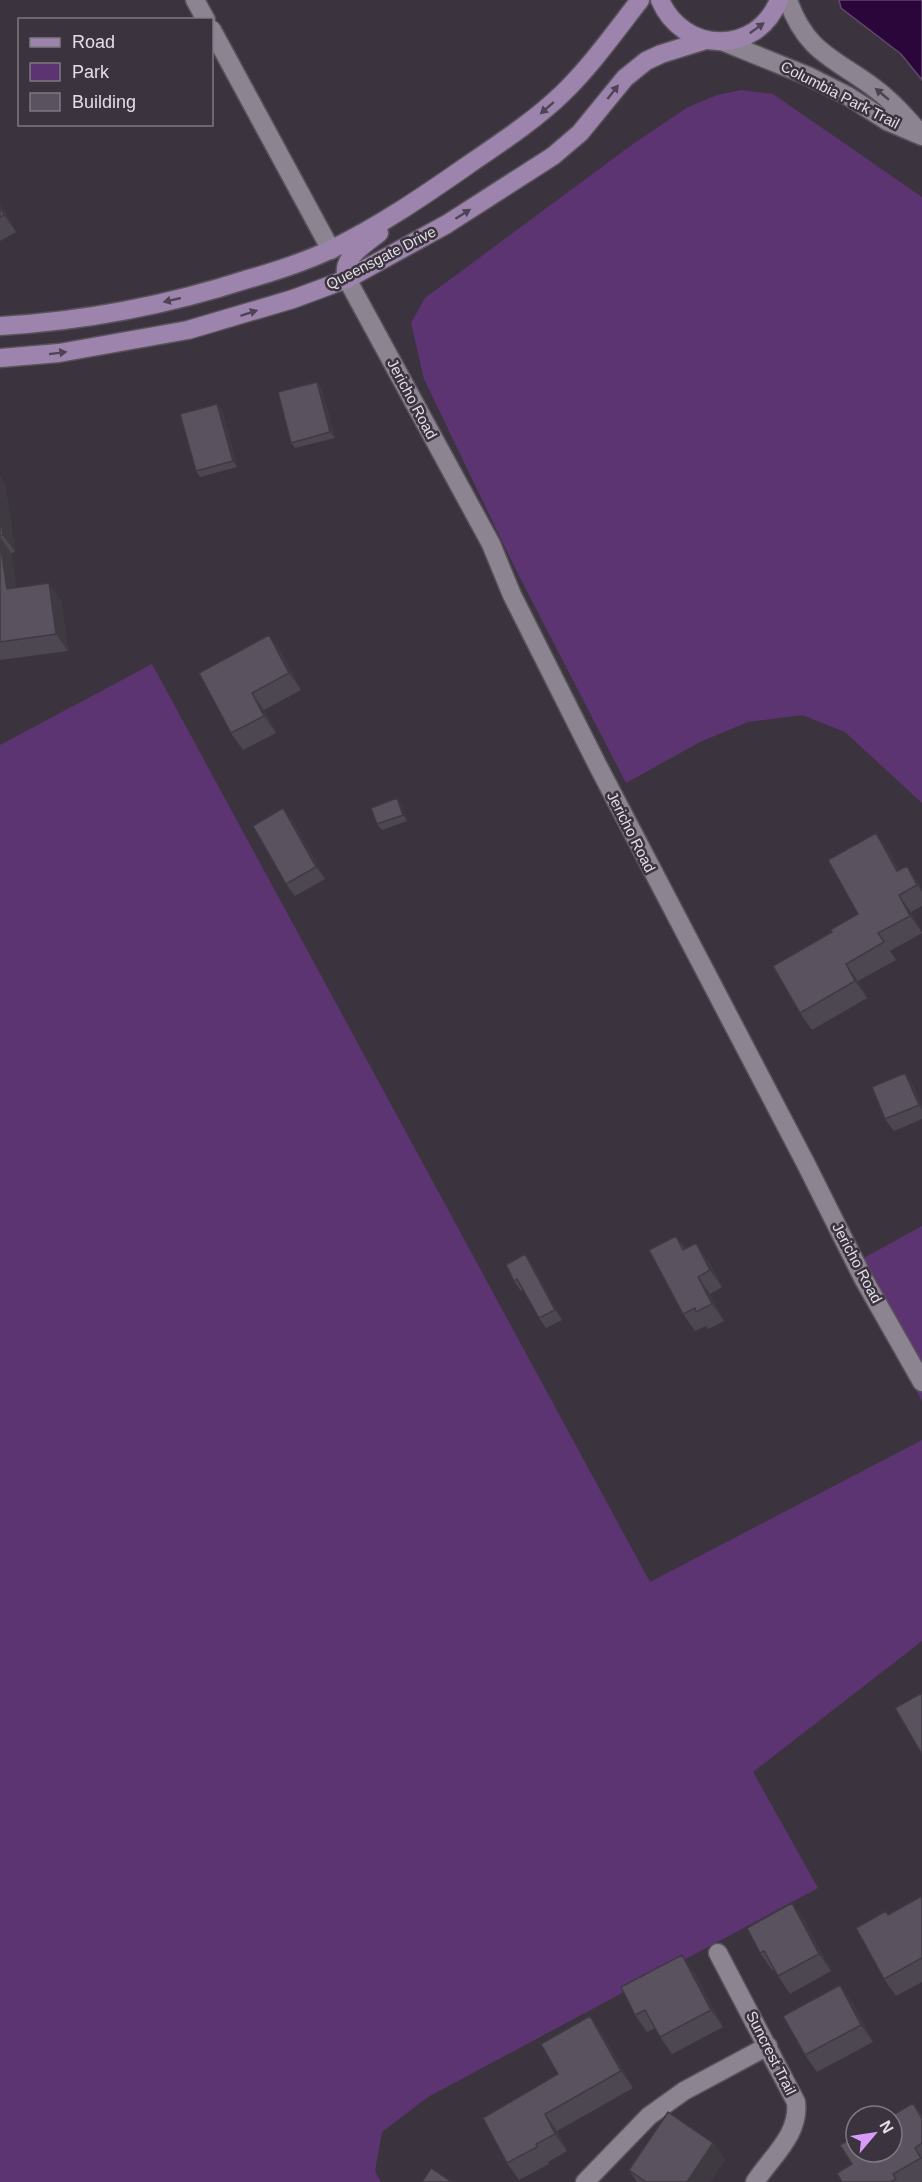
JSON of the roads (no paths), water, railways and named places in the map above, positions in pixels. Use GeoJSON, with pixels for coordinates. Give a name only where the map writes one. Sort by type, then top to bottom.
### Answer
{"type":"FeatureCollection","features":[{"type":"Feature","properties":{"kind":"main road","name":"Queensgate Drive"},"geometry":{"type":"LineString","coordinates":[[0,326],[46,324],[193,295],[269,273],[331,250],[371,229],[414,202],[511,135],[562,94],[600,52],[640,0]]}},
{"type":"Feature","properties":{"kind":"main road"},"geometry":{"type":"LineString","coordinates":[[660,0],[664,10],[675,24],[689,34],[715,41]]}},
{"type":"Feature","properties":{"kind":"main road","name":"Queensgate Drive"},"geometry":{"type":"LineString","coordinates":[[0,358],[60,353],[188,330],[293,299],[347,279],[447,224],[553,156],[580,133],[625,78],[646,61],[661,54],[715,41],[741,38],[757,30],[770,18],[779,0]]}},
{"type":"Feature","properties":{"kind":"main road"},"geometry":{"type":"LineString","coordinates":[[347,279],[344,269],[349,259],[414,202]]}},
{"type":"Feature","properties":{"kind":"street"},"geometry":{"type":"LineString","coordinates":[[195,0],[205,18]]}},
{"type":"Feature","properties":{"kind":"street","name":"Columbia Park Trail"},"geometry":{"type":"LineString","coordinates":[[788,0],[808,38],[821,52],[884,95],[922,136]]}},
{"type":"Feature","properties":{"kind":"street"},"geometry":{"type":"LineString","coordinates":[[213,32],[331,250]]}},
{"type":"Feature","properties":{"kind":"street","name":"Columbia Park Trail"},"geometry":{"type":"LineString","coordinates":[[715,41],[808,76],[848,96],[887,121],[922,136]]}},
{"type":"Feature","properties":{"kind":"street","name":"Jericho Road"},"geometry":{"type":"LineString","coordinates":[[347,279],[491,544],[512,595],[603,777],[801,1154],[863,1278],[922,1382]]}},
{"type":"Feature","properties":{"kind":"street","name":"Suncrest Trail"},"geometry":{"type":"LineString","coordinates":[[718,1953],[792,2091],[798,2114],[790,2136],[755,2182]]}},
{"type":"Feature","properties":{"kind":"street"},"geometry":{"type":"LineString","coordinates":[[585,2182],[649,2115],[684,2091],[768,2046]]}}]}
